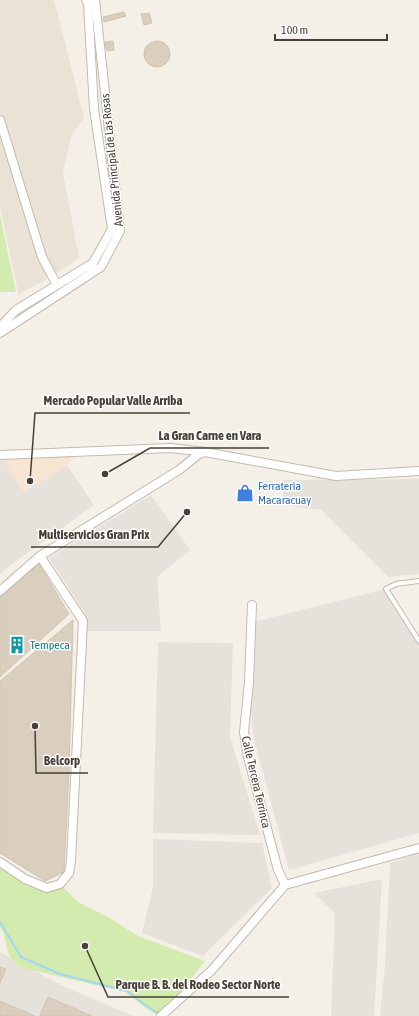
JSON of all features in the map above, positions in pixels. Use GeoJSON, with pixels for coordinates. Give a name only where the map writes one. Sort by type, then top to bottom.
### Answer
{"type":"FeatureCollection","features":[{"type":"Feature","properties":{"kind":"street"},"geometry":{"type":"LineString","coordinates":[[0,327],[16,310],[93,263],[112,229],[94,109],[88,4],[86,0]]}},
{"type":"Feature","properties":{"kind":"street","name":"Avenida Principal de Las Rosas"},"geometry":{"type":"LineString","coordinates":[[0,333],[101,267],[120,231],[95,0]]}},
{"type":"Feature","properties":{"kind":"street"},"geometry":{"type":"LineString","coordinates":[[0,120],[42,257],[57,285]]}},
{"type":"Feature","properties":{"kind":"street"},"geometry":{"type":"LineString","coordinates":[[0,454],[171,448],[204,452],[336,476],[419,471]]}},
{"type":"Feature","properties":{"kind":"street"},"geometry":{"type":"LineString","coordinates":[[0,591],[40,556],[180,470],[199,454],[204,452]]}},
{"type":"Feature","properties":{"kind":"street"},"geometry":{"type":"LineString","coordinates":[[0,862],[25,879],[47,888],[60,884],[69,873],[71,861],[83,621],[40,556]]}},
{"type":"Feature","properties":{"kind":"street","name":"Calle Tercera Terrinca"},"geometry":{"type":"LineString","coordinates":[[252,605],[249,682],[244,732],[248,757],[278,870],[285,885]]}},
{"type":"Feature","properties":{"kind":"street"},"geometry":{"type":"LineString","coordinates":[[161,1016],[212,970],[285,885],[419,848]]}},
{"type":"Feature","properties":{"kind":"lane"},"geometry":{"type":"LineString","coordinates":[[419,582],[396,584],[386,588],[419,640]]}},
{"type":"Feature","properties":{"kind":"shaded area"},"geometry":{"type":"Polygon","coordinates":[[[0,0],[54,0],[84,118],[71,135],[63,173],[79,258],[52,276],[21,293],[19,296],[0,207],[0,0]]]}},
{"type":"Feature","properties":{"kind":"shaded area"},"geometry":{"type":"Polygon","coordinates":[[[78,452],[64,469],[24,494],[3,460],[78,452]]]}},
{"type":"Feature","properties":{"kind":"shaded area"},"geometry":{"type":"Polygon","coordinates":[[[3,460],[24,493],[67,465],[94,505],[0,574],[0,462],[3,460]]]}},
{"type":"Feature","properties":{"kind":"shaded area"},"geometry":{"type":"Polygon","coordinates":[[[419,479],[419,574],[388,577],[321,510],[283,505],[284,480],[419,479]]]}},
{"type":"Feature","properties":{"kind":"shaded area"},"geometry":{"type":"Polygon","coordinates":[[[151,495],[190,550],[157,577],[161,631],[87,631],[85,613],[49,558],[151,495]]]}},
{"type":"Feature","properties":{"kind":"shaded area"},"geometry":{"type":"Polygon","coordinates":[[[385,589],[419,645],[419,833],[289,870],[253,735],[249,682],[253,622],[385,589]]]}},
{"type":"Feature","properties":{"kind":"shaded area"},"geometry":{"type":"Polygon","coordinates":[[[158,642],[233,643],[230,737],[260,835],[153,833],[158,642]]]}},
{"type":"Feature","properties":{"kind":"shaded area"},"geometry":{"type":"Polygon","coordinates":[[[153,839],[262,843],[272,888],[203,956],[142,933],[153,887],[153,839]]]}},
{"type":"Feature","properties":{"kind":"shaded area"},"geometry":{"type":"Polygon","coordinates":[[[419,852],[419,1016],[380,1016],[385,965],[390,863],[419,852]]]}},
{"type":"Feature","properties":{"kind":"shaded area"},"geometry":{"type":"Polygon","coordinates":[[[382,879],[374,1016],[331,1016],[335,914],[314,893],[382,879]]]}},
{"type":"Feature","properties":{"kind":"shaded area"},"geometry":{"type":"Polygon","coordinates":[[[0,952],[65,987],[134,1016],[0,1016],[0,952]]]}},
{"type":"Feature","properties":{"kind":"green space"},"geometry":{"type":"Polygon","coordinates":[[[0,215],[16,292],[0,292],[0,215]]]}},
{"type":"Feature","properties":{"kind":"green space"},"geometry":{"type":"Polygon","coordinates":[[[0,861],[47,888],[60,884],[78,902],[108,917],[138,936],[205,961],[161,1016],[158,1016],[146,1008],[125,992],[19,967],[9,955],[3,932],[0,927],[0,861]]]}},
{"type":"Feature","properties":{"kind":"building"},"geometry":{"type":"Polygon","coordinates":[[[124,12],[126,16],[104,22],[103,17],[124,12]]]}},
{"type":"Feature","properties":{"kind":"building"},"geometry":{"type":"Polygon","coordinates":[[[149,13],[152,23],[144,25],[141,14],[149,13]]]}},
{"type":"Feature","properties":{"kind":"building"},"geometry":{"type":"Polygon","coordinates":[[[113,41],[114,50],[107,51],[105,42],[113,41]]]}},
{"type":"Feature","properties":{"kind":"building"},"geometry":{"type":"Polygon","coordinates":[[[157,41],[166,45],[170,54],[166,63],[157,67],[148,63],[144,54],[148,45],[157,41]]]}},
{"type":"Feature","properties":{"kind":"building","name":"Tempeca"},"geometry":{"type":"Polygon","coordinates":[[[39,564],[69,614],[0,677],[0,597],[39,564]]]}},
{"type":"Feature","properties":{"kind":"building"},"geometry":{"type":"Polygon","coordinates":[[[73,620],[69,770],[64,872],[45,881],[0,853],[0,681],[73,620]]]}},
{"type":"Feature","properties":{"kind":"building"},"geometry":{"type":"Polygon","coordinates":[[[0,967],[6,969],[0,983],[0,967]]]}},
{"type":"Feature","properties":{"kind":"building"},"geometry":{"type":"Polygon","coordinates":[[[48,997],[92,1016],[40,1016],[48,997]]]}},
{"type":"Feature","properties":{"kind":"building"},"geometry":{"type":"Polygon","coordinates":[[[0,1001],[35,1016],[0,1016],[0,1001]]]}},
{"type":"Feature","properties":{"kind":"waterway"},"geometry":{"type":"LineString","coordinates":[[0,922],[21,957],[60,974],[127,991],[160,1014]]}},
{"type":"Feature","properties":{"kind":"place","name":"La Gran Carne en Vara"},"geometry":{"type":"Point","coordinates":[105,474]}},
{"type":"Feature","properties":{"kind":"place","name":"Mercado Popular Valle Arriba"},"geometry":{"type":"Point","coordinates":[30,481]}},
{"type":"Feature","properties":{"kind":"place","name":"Ferrateria Macaracuay"},"geometry":{"type":"Point","coordinates":[245,493]}},
{"type":"Feature","properties":{"kind":"place","name":"Multiservicios Gran Prix"},"geometry":{"type":"Point","coordinates":[187,512]}},
{"type":"Feature","properties":{"kind":"place","name":"Tempeca"},"geometry":{"type":"Point","coordinates":[17,645]}},
{"type":"Feature","properties":{"kind":"place","name":"Belcorp"},"geometry":{"type":"Point","coordinates":[35,726]}},
{"type":"Feature","properties":{"kind":"place","name":"Parque B. B. del Rodeo Sector Norte"},"geometry":{"type":"Point","coordinates":[85,946]}}]}
